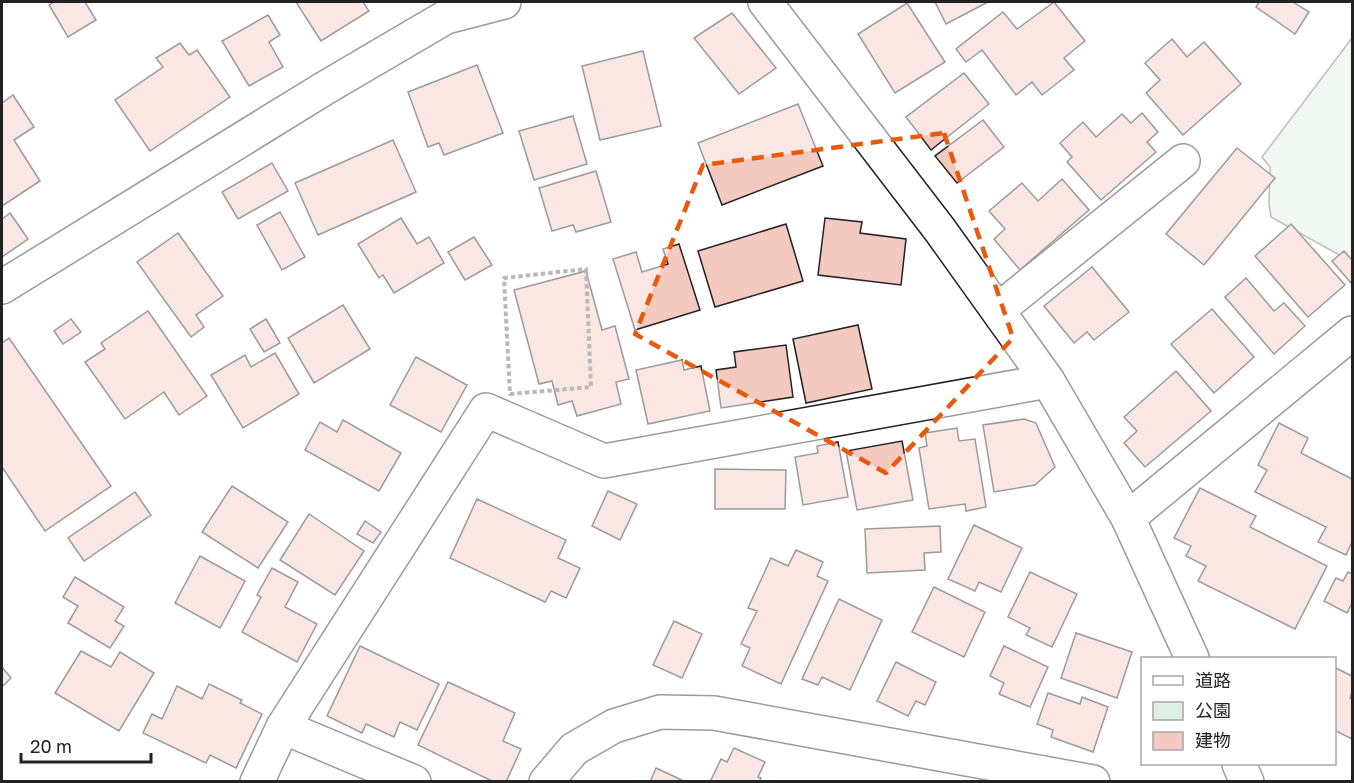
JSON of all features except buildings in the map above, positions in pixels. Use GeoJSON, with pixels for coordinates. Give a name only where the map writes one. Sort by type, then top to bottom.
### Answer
{"type":"FeatureCollection","features":[{"type":"Feature","properties":{"kind":"street"},"geometry":{"type":"LineString","coordinates":[[2,287],[314,95],[446,17],[504,2]]}},
{"type":"Feature","properties":{"kind":"street"},"geometry":{"type":"LineString","coordinates":[[765,2],[940,230],[1048,381],[1128,518],[1192,657]]}},
{"type":"Feature","properties":{"kind":"street"},"geometry":{"type":"LineString","coordinates":[[998,310],[1183,161]]}},
{"type":"Feature","properties":{"kind":"street"},"geometry":{"type":"LineString","coordinates":[[1128,518],[1353,333]]}},
{"type":"Feature","properties":{"kind":"street"},"geometry":{"type":"LineString","coordinates":[[257,782],[283,727],[486,410],[604,461],[1048,381]]}},
{"type":"Feature","properties":{"kind":"street"},"geometry":{"type":"LineString","coordinates":[[546,782],[574,748],[614,726],[660,712],[714,713],[1093,782]]}},
{"type":"Feature","properties":{"kind":"street"},"geometry":{"type":"LineString","coordinates":[[283,727],[414,782]]}},
{"type":"Feature","properties":{"kind":"street"},"geometry":{"type":"LineString","coordinates":[[1239,765],[1247,782]]}},
{"type":"Feature","properties":{"kind":"path"},"geometry":{"type":"LineString","coordinates":[[586,269],[591,387],[510,394],[504,278],[586,269]]}},
{"type":"Feature","properties":{"kind":"highlighted area"},"geometry":{"type":"Polygon","coordinates":[[[944,133],[1013,338],[886,473],[635,334],[703,165],[944,133]]]}},
{"type":"Feature","properties":{"kind":"green space"},"geometry":{"type":"Polygon","coordinates":[[[1352,38],[1352,262],[1271,217],[1270,167],[1262,157],[1352,38]]]}}]}
